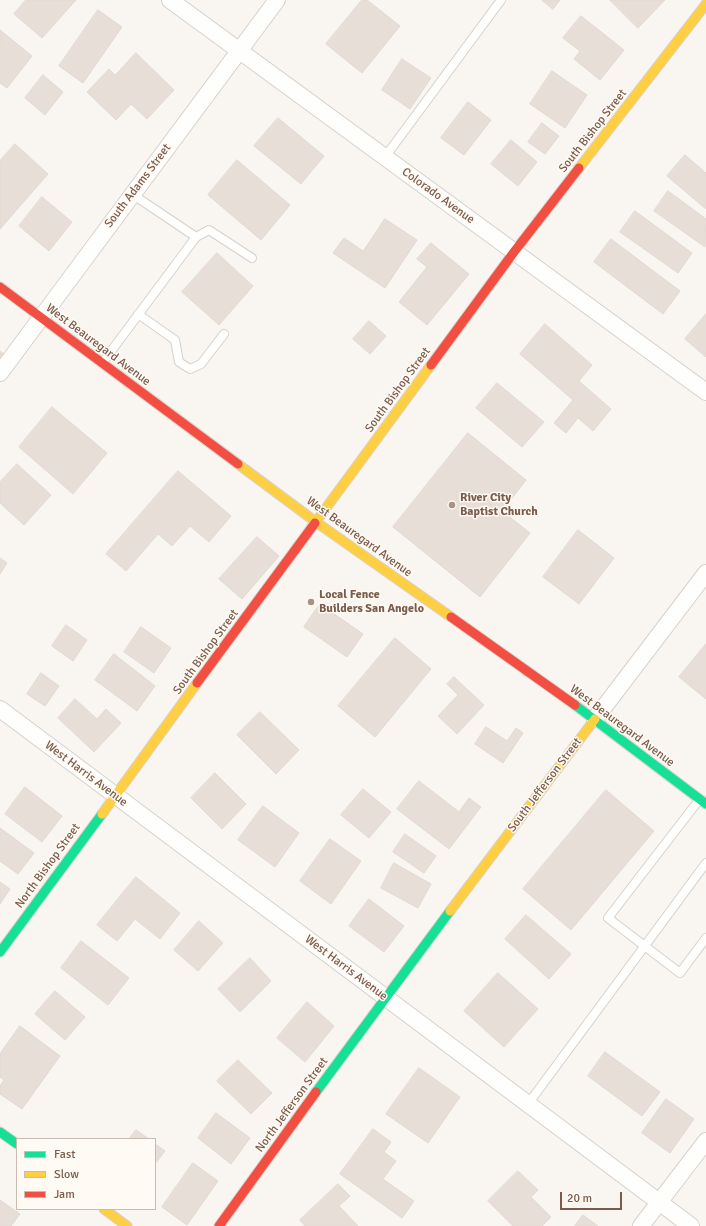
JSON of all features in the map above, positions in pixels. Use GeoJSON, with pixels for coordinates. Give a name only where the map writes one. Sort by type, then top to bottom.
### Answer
{"type":"FeatureCollection","features":[{"type":"Feature","properties":{"kind":"street","name":"Colorado Avenue"},"geometry":{"type":"LineString","coordinates":[[170,0],[706,392]]}},
{"type":"Feature","properties":{"kind":"street","name":"South Adams Street"},"geometry":{"type":"LineString","coordinates":[[0,373],[40,317],[277,0]]}},
{"type":"Feature","properties":{"kind":"street","name":"South Bishop Street"},"geometry":{"type":"LineString","coordinates":[[115,795],[514,252],[706,4]]}},
{"type":"Feature","properties":{"kind":"street","name":"West Beauregard Avenue"},"geometry":{"type":"LineString","coordinates":[[0,287],[316,522],[595,719],[703,802]]}},
{"type":"Feature","properties":{"kind":"street","name":"South Jefferson Street"},"geometry":{"type":"LineString","coordinates":[[386,997],[706,573]]}},
{"type":"Feature","properties":{"kind":"street","name":"West Harris Avenue"},"geometry":{"type":"LineString","coordinates":[[0,709],[691,1226]]}},
{"type":"Feature","properties":{"kind":"street","name":"North Bishop Street"},"geometry":{"type":"LineString","coordinates":[[0,952],[115,795]]}},
{"type":"Feature","properties":{"kind":"street","name":"North Jefferson Street"},"geometry":{"type":"LineString","coordinates":[[219,1226],[386,997]]}},
{"type":"Feature","properties":{"kind":"street"},"geometry":{"type":"LineString","coordinates":[[0,1132],[16,1143]]}},
{"type":"Feature","properties":{"kind":"street"},"geometry":{"type":"LineString","coordinates":[[641,1226],[706,1141]]}},
{"type":"Feature","properties":{"kind":"street"},"geometry":{"type":"LineString","coordinates":[[105,1210],[127,1226]]}},
{"type":"Feature","properties":{"kind":"lane"},"geometry":{"type":"LineString","coordinates":[[385,157],[501,0]]}},
{"type":"Feature","properties":{"kind":"lane"},"geometry":{"type":"LineString","coordinates":[[132,194],[196,237]]}},
{"type":"Feature","properties":{"kind":"lane"},"geometry":{"type":"LineString","coordinates":[[102,363],[196,237],[210,230],[252,258]]}},
{"type":"Feature","properties":{"kind":"lane"},"geometry":{"type":"LineString","coordinates":[[138,314],[175,340],[179,362],[190,369],[201,364],[224,334]]}},
{"type":"Feature","properties":{"kind":"lane"},"geometry":{"type":"LineString","coordinates":[[703,802],[608,918],[680,973],[706,938]]}},
{"type":"Feature","properties":{"kind":"lane"},"geometry":{"type":"LineString","coordinates":[[528,1104],[706,863]]}},
{"type":"Feature","properties":{"kind":"building"},"geometry":{"type":"Polygon","coordinates":[[[26,0],[76,0],[42,38],[14,14],[26,0]]]}},
{"type":"Feature","properties":{"kind":"building"},"geometry":{"type":"Polygon","coordinates":[[[362,0],[367,0],[400,26],[362,73],[326,44],[362,0]]]}},
{"type":"Feature","properties":{"kind":"building"},"geometry":{"type":"Polygon","coordinates":[[[542,0],[560,0],[553,9],[542,0]]]}},
{"type":"Feature","properties":{"kind":"building"},"geometry":{"type":"Polygon","coordinates":[[[610,0],[665,0],[638,28],[610,0]]]}},
{"type":"Feature","properties":{"kind":"building"},"geometry":{"type":"Polygon","coordinates":[[[98,10],[122,27],[83,83],[59,66],[98,10]]]}},
{"type":"Feature","properties":{"kind":"building"},"geometry":{"type":"Polygon","coordinates":[[[581,16],[624,50],[600,80],[574,59],[580,51],[563,38],[581,16]]]}},
{"type":"Feature","properties":{"kind":"building"},"geometry":{"type":"Polygon","coordinates":[[[0,30],[32,56],[7,88],[0,83],[0,30]]]}},
{"type":"Feature","properties":{"kind":"building"},"geometry":{"type":"Polygon","coordinates":[[[136,53],[174,90],[147,119],[131,104],[116,120],[87,92],[109,69],[115,75],[136,53]]]}},
{"type":"Feature","properties":{"kind":"building"},"geometry":{"type":"Polygon","coordinates":[[[402,59],[431,78],[410,109],[382,90],[402,59]]]}},
{"type":"Feature","properties":{"kind":"building"},"geometry":{"type":"Polygon","coordinates":[[[552,71],[587,95],[565,128],[530,104],[552,71]]]}},
{"type":"Feature","properties":{"kind":"building"},"geometry":{"type":"Polygon","coordinates":[[[43,75],[63,92],[45,115],[25,98],[43,75]]]}},
{"type":"Feature","properties":{"kind":"building"},"geometry":{"type":"Polygon","coordinates":[[[468,102],[491,120],[464,155],[441,138],[468,102]]]}},
{"type":"Feature","properties":{"kind":"building"},"geometry":{"type":"Polygon","coordinates":[[[278,118],[324,156],[301,184],[254,146],[278,118]]]}},
{"type":"Feature","properties":{"kind":"building"},"geometry":{"type":"Polygon","coordinates":[[[542,123],[559,136],[545,154],[528,142],[542,123]]]}},
{"type":"Feature","properties":{"kind":"building"},"geometry":{"type":"Polygon","coordinates":[[[511,140],[537,162],[518,186],[491,164],[511,140]]]}},
{"type":"Feature","properties":{"kind":"building"},"geometry":{"type":"Polygon","coordinates":[[[15,144],[48,174],[0,229],[0,161],[15,144]]]}},
{"type":"Feature","properties":{"kind":"building"},"geometry":{"type":"Polygon","coordinates":[[[685,155],[706,173],[706,209],[667,176],[685,155]]]}},
{"type":"Feature","properties":{"kind":"building"},"geometry":{"type":"Polygon","coordinates":[[[237,160],[290,205],[261,240],[208,195],[237,160]]]}},
{"type":"Feature","properties":{"kind":"building"},"geometry":{"type":"Polygon","coordinates":[[[668,191],[706,219],[705,247],[654,211],[668,191]]]}},
{"type":"Feature","properties":{"kind":"building"},"geometry":{"type":"Polygon","coordinates":[[[42,197],[72,222],[49,251],[19,226],[42,197]]]}},
{"type":"Feature","properties":{"kind":"building"},"geometry":{"type":"Polygon","coordinates":[[[635,211],[692,253],[678,273],[620,232],[635,211]]]}},
{"type":"Feature","properties":{"kind":"building"},"geometry":{"type":"Polygon","coordinates":[[[385,219],[417,240],[385,288],[333,253],[344,238],[363,251],[385,219]]]}},
{"type":"Feature","properties":{"kind":"building"},"geometry":{"type":"Polygon","coordinates":[[[611,239],[680,291],[663,314],[594,262],[611,239]]]}},
{"type":"Feature","properties":{"kind":"building"},"geometry":{"type":"Polygon","coordinates":[[[431,243],[469,274],[427,325],[399,302],[427,267],[417,259],[431,243]]]}},
{"type":"Feature","properties":{"kind":"building"},"geometry":{"type":"Polygon","coordinates":[[[217,253],[253,286],[219,325],[182,292],[217,253]]]}},
{"type":"Feature","properties":{"kind":"building"},"geometry":{"type":"Polygon","coordinates":[[[706,314],[706,357],[685,339],[706,314]]]}},
{"type":"Feature","properties":{"kind":"building"},"geometry":{"type":"Polygon","coordinates":[[[369,321],[386,336],[370,354],[353,339],[369,321]]]}},
{"type":"Feature","properties":{"kind":"building"},"geometry":{"type":"Polygon","coordinates":[[[545,324],[592,365],[579,381],[611,409],[593,431],[578,418],[566,433],[554,423],[573,400],[520,354],[545,324]]]}},
{"type":"Feature","properties":{"kind":"building"},"geometry":{"type":"Polygon","coordinates":[[[0,351],[5,355],[0,360],[0,351]]]}},
{"type":"Feature","properties":{"kind":"building"},"geometry":{"type":"Polygon","coordinates":[[[497,383],[544,422],[522,447],[476,408],[497,383]]]}},
{"type":"Feature","properties":{"kind":"building"},"geometry":{"type":"Polygon","coordinates":[[[52,407],[107,453],[73,494],[19,447],[52,407]]]}},
{"type":"Feature","properties":{"kind":"building"},"geometry":{"type":"Polygon","coordinates":[[[468,433],[526,480],[502,511],[530,533],[480,597],[393,527],[468,433]]]}},
{"type":"Feature","properties":{"kind":"building"},"geometry":{"type":"Polygon","coordinates":[[[17,464],[51,495],[24,525],[0,503],[0,482],[17,464]]]}},
{"type":"Feature","properties":{"kind":"building"},"geometry":{"type":"Polygon","coordinates":[[[178,471],[231,516],[209,542],[190,526],[172,546],[158,534],[126,571],[106,554],[178,471]]]}},
{"type":"Feature","properties":{"kind":"building"},"geometry":{"type":"Polygon","coordinates":[[[578,530],[614,558],[579,604],[543,577],[578,530]]]}},
{"type":"Feature","properties":{"kind":"building"},"geometry":{"type":"Polygon","coordinates":[[[257,537],[279,556],[242,599],[219,579],[257,537]]]}},
{"type":"Feature","properties":{"kind":"building"},"geometry":{"type":"Polygon","coordinates":[[[0,558],[7,563],[0,574],[0,558]]]}},
{"type":"Feature","properties":{"kind":"building"},"geometry":{"type":"Polygon","coordinates":[[[320,604],[363,634],[347,657],[304,627],[320,604]]]}},
{"type":"Feature","properties":{"kind":"building"},"geometry":{"type":"Polygon","coordinates":[[[66,625],[87,640],[73,661],[52,646],[66,625]]]}},
{"type":"Feature","properties":{"kind":"building"},"geometry":{"type":"Polygon","coordinates":[[[141,627],[171,648],[154,673],[124,652],[141,627]]]}},
{"type":"Feature","properties":{"kind":"building"},"geometry":{"type":"Polygon","coordinates":[[[395,638],[431,669],[375,737],[338,706],[395,638]]]}},
{"type":"Feature","properties":{"kind":"building"},"geometry":{"type":"Polygon","coordinates":[[[706,644],[706,699],[679,677],[706,644]]]}},
{"type":"Feature","properties":{"kind":"building"},"geometry":{"type":"Polygon","coordinates":[[[114,654],[155,686],[137,711],[95,680],[114,654]]]}},
{"type":"Feature","properties":{"kind":"building"},"geometry":{"type":"Polygon","coordinates":[[[41,673],[59,686],[45,706],[27,694],[41,673]]]}},
{"type":"Feature","properties":{"kind":"building"},"geometry":{"type":"Polygon","coordinates":[[[454,677],[484,705],[457,734],[438,716],[458,695],[447,684],[454,677]]]}},
{"type":"Feature","properties":{"kind":"building"},"geometry":{"type":"Polygon","coordinates":[[[75,699],[97,719],[106,709],[121,723],[94,752],[58,718],[75,699]]]}},
{"type":"Feature","properties":{"kind":"building"},"geometry":{"type":"Polygon","coordinates":[[[260,712],[299,750],[276,774],[237,735],[260,712]]]}},
{"type":"Feature","properties":{"kind":"building"},"geometry":{"type":"Polygon","coordinates":[[[486,727],[507,741],[516,728],[523,733],[503,763],[475,744],[486,727]]]}},
{"type":"Feature","properties":{"kind":"building"},"geometry":{"type":"Polygon","coordinates":[[[215,773],[246,804],[222,829],[191,798],[215,773]]]}},
{"type":"Feature","properties":{"kind":"building"},"geometry":{"type":"Polygon","coordinates":[[[419,781],[459,812],[469,798],[481,807],[449,849],[397,809],[419,781]]]}},
{"type":"Feature","properties":{"kind":"building"},"geometry":{"type":"Polygon","coordinates":[[[25,787],[62,816],[42,842],[5,814],[25,787]]]}},
{"type":"Feature","properties":{"kind":"building"},"geometry":{"type":"Polygon","coordinates":[[[363,789],[391,812],[369,838],[341,815],[363,789]]]}},
{"type":"Feature","properties":{"kind":"building"},"geometry":{"type":"Polygon","coordinates":[[[606,790],[654,831],[571,930],[523,889],[606,790]]]}},
{"type":"Feature","properties":{"kind":"building"},"geometry":{"type":"Polygon","coordinates":[[[263,806],[299,833],[275,867],[238,840],[263,806]]]}},
{"type":"Feature","properties":{"kind":"building"},"geometry":{"type":"Polygon","coordinates":[[[0,828],[34,853],[18,874],[0,861],[0,828]]]}},
{"type":"Feature","properties":{"kind":"building"},"geometry":{"type":"Polygon","coordinates":[[[405,834],[436,856],[424,873],[393,852],[405,834]]]}},
{"type":"Feature","properties":{"kind":"building"},"geometry":{"type":"Polygon","coordinates":[[[330,839],[361,861],[331,904],[300,881],[330,839]]]}},
{"type":"Feature","properties":{"kind":"building"},"geometry":{"type":"Polygon","coordinates":[[[394,863],[431,884],[418,908],[381,888],[394,863]]]}},
{"type":"Feature","properties":{"kind":"building"},"geometry":{"type":"Polygon","coordinates":[[[136,877],[180,913],[160,939],[135,919],[117,941],[97,925],[136,877]]]}},
{"type":"Feature","properties":{"kind":"building"},"geometry":{"type":"Polygon","coordinates":[[[0,882],[10,889],[0,904],[0,882]]]}},
{"type":"Feature","properties":{"kind":"building"},"geometry":{"type":"Polygon","coordinates":[[[369,899],[404,926],[384,952],[349,926],[369,899]]]}},
{"type":"Feature","properties":{"kind":"building"},"geometry":{"type":"Polygon","coordinates":[[[526,915],[571,954],[549,979],[505,939],[526,915]]]}},
{"type":"Feature","properties":{"kind":"building"},"geometry":{"type":"Polygon","coordinates":[[[199,921],[223,943],[198,971],[174,950],[199,921]]]}},
{"type":"Feature","properties":{"kind":"building"},"geometry":{"type":"Polygon","coordinates":[[[81,941],[129,978],[108,1005],[61,968],[81,941]]]}},
{"type":"Feature","properties":{"kind":"building"},"geometry":{"type":"Polygon","coordinates":[[[250,958],[271,981],[240,1012],[218,989],[250,958]]]}},
{"type":"Feature","properties":{"kind":"building"},"geometry":{"type":"Polygon","coordinates":[[[498,973],[538,1009],[504,1047],[464,1011],[498,973]]]}},
{"type":"Feature","properties":{"kind":"building"},"geometry":{"type":"Polygon","coordinates":[[[55,991],[85,1017],[65,1040],[35,1014],[55,991]]]}},
{"type":"Feature","properties":{"kind":"building"},"geometry":{"type":"Polygon","coordinates":[[[307,1002],[334,1026],[305,1062],[277,1038],[307,1002]]]}},
{"type":"Feature","properties":{"kind":"building"},"geometry":{"type":"Polygon","coordinates":[[[20,1026],[60,1056],[22,1109],[0,1094],[0,1086],[4,1080],[0,1077],[0,1054],[20,1026]]]}},
{"type":"Feature","properties":{"kind":"building"},"geometry":{"type":"Polygon","coordinates":[[[605,1052],[660,1092],[642,1116],[588,1076],[605,1052]]]}},
{"type":"Feature","properties":{"kind":"building"},"geometry":{"type":"Polygon","coordinates":[[[238,1060],[272,1093],[251,1114],[217,1081],[238,1060]]]}},
{"type":"Feature","properties":{"kind":"building"},"geometry":{"type":"Polygon","coordinates":[[[419,1068],[460,1097],[428,1143],[386,1114],[419,1068]]]}},
{"type":"Feature","properties":{"kind":"building"},"geometry":{"type":"Polygon","coordinates":[[[666,1099],[694,1119],[670,1153],[642,1133],[666,1099]]]}},
{"type":"Feature","properties":{"kind":"building"},"geometry":{"type":"Polygon","coordinates":[[[216,1113],[250,1138],[231,1164],[198,1138],[216,1113]]]}},
{"type":"Feature","properties":{"kind":"building"},"geometry":{"type":"Polygon","coordinates":[[[373,1129],[391,1142],[384,1152],[396,1161],[383,1179],[414,1201],[402,1218],[340,1174],[373,1129]]]}},
{"type":"Feature","properties":{"kind":"building"},"geometry":{"type":"Polygon","coordinates":[[[136,1130],[148,1138],[130,1138],[136,1130]]]}},
{"type":"Feature","properties":{"kind":"building"},"geometry":{"type":"Polygon","coordinates":[[[156,1145],[165,1151],[156,1163],[156,1145]]]}},
{"type":"Feature","properties":{"kind":"building"},"geometry":{"type":"Polygon","coordinates":[[[193,1163],[218,1181],[187,1225],[162,1207],[193,1163]]]}},
{"type":"Feature","properties":{"kind":"building"},"geometry":{"type":"Polygon","coordinates":[[[518,1171],[538,1190],[531,1197],[551,1217],[542,1226],[513,1226],[488,1201],[518,1171]]]}},
{"type":"Feature","properties":{"kind":"building"},"geometry":{"type":"Polygon","coordinates":[[[338,1184],[350,1196],[339,1206],[358,1226],[305,1226],[300,1220],[338,1184]]]}},
{"type":"Feature","properties":{"kind":"building"},"geometry":{"type":"Polygon","coordinates":[[[0,1200],[20,1214],[11,1226],[0,1226],[0,1200]]]}},
{"type":"Feature","properties":{"kind":"building"},"geometry":{"type":"Polygon","coordinates":[[[583,1215],[598,1226],[575,1226],[583,1215]]]}},
{"type":"Feature","properties":{"kind":"traffic: fast"},"geometry":{"type":"LineString","coordinates":[[575,705],[706,804]]}},
{"type":"Feature","properties":{"kind":"traffic: fast"},"geometry":{"type":"LineString","coordinates":[[0,952],[102,814]]}},
{"type":"Feature","properties":{"kind":"traffic: fast"},"geometry":{"type":"LineString","coordinates":[[316,1092],[450,911]]}},
{"type":"Feature","properties":{"kind":"traffic: fast"},"geometry":{"type":"LineString","coordinates":[[0,1132],[16,1143]]}},
{"type":"Feature","properties":{"kind":"traffic: slow"},"geometry":{"type":"LineString","coordinates":[[579,168],[706,4]]}},
{"type":"Feature","properties":{"kind":"traffic: slow"},"geometry":{"type":"LineString","coordinates":[[315,523],[431,365]]}},
{"type":"Feature","properties":{"kind":"traffic: slow"},"geometry":{"type":"LineString","coordinates":[[238,464],[316,522],[451,617]]}},
{"type":"Feature","properties":{"kind":"traffic: slow"},"geometry":{"type":"LineString","coordinates":[[102,814],[197,683]]}},
{"type":"Feature","properties":{"kind":"traffic: slow"},"geometry":{"type":"LineString","coordinates":[[450,911],[595,719]]}},
{"type":"Feature","properties":{"kind":"traffic: slow"},"geometry":{"type":"LineString","coordinates":[[105,1210],[127,1226]]}},
{"type":"Feature","properties":{"kind":"traffic: jam"},"geometry":{"type":"LineString","coordinates":[[431,365],[514,252],[579,168]]}},
{"type":"Feature","properties":{"kind":"traffic: jam"},"geometry":{"type":"LineString","coordinates":[[0,287],[238,464]]}},
{"type":"Feature","properties":{"kind":"traffic: jam"},"geometry":{"type":"LineString","coordinates":[[197,683],[315,523]]}},
{"type":"Feature","properties":{"kind":"traffic: jam"},"geometry":{"type":"LineString","coordinates":[[451,617],[575,705]]}},
{"type":"Feature","properties":{"kind":"traffic: jam"},"geometry":{"type":"LineString","coordinates":[[219,1226],[316,1092]]}},
{"type":"Feature","properties":{"kind":"place","name":"River City Baptist Church"},"geometry":{"type":"Point","coordinates":[452,505]}},
{"type":"Feature","properties":{"kind":"place","name":"Local Fence Builders San Angelo"},"geometry":{"type":"Point","coordinates":[311,602]}}]}
